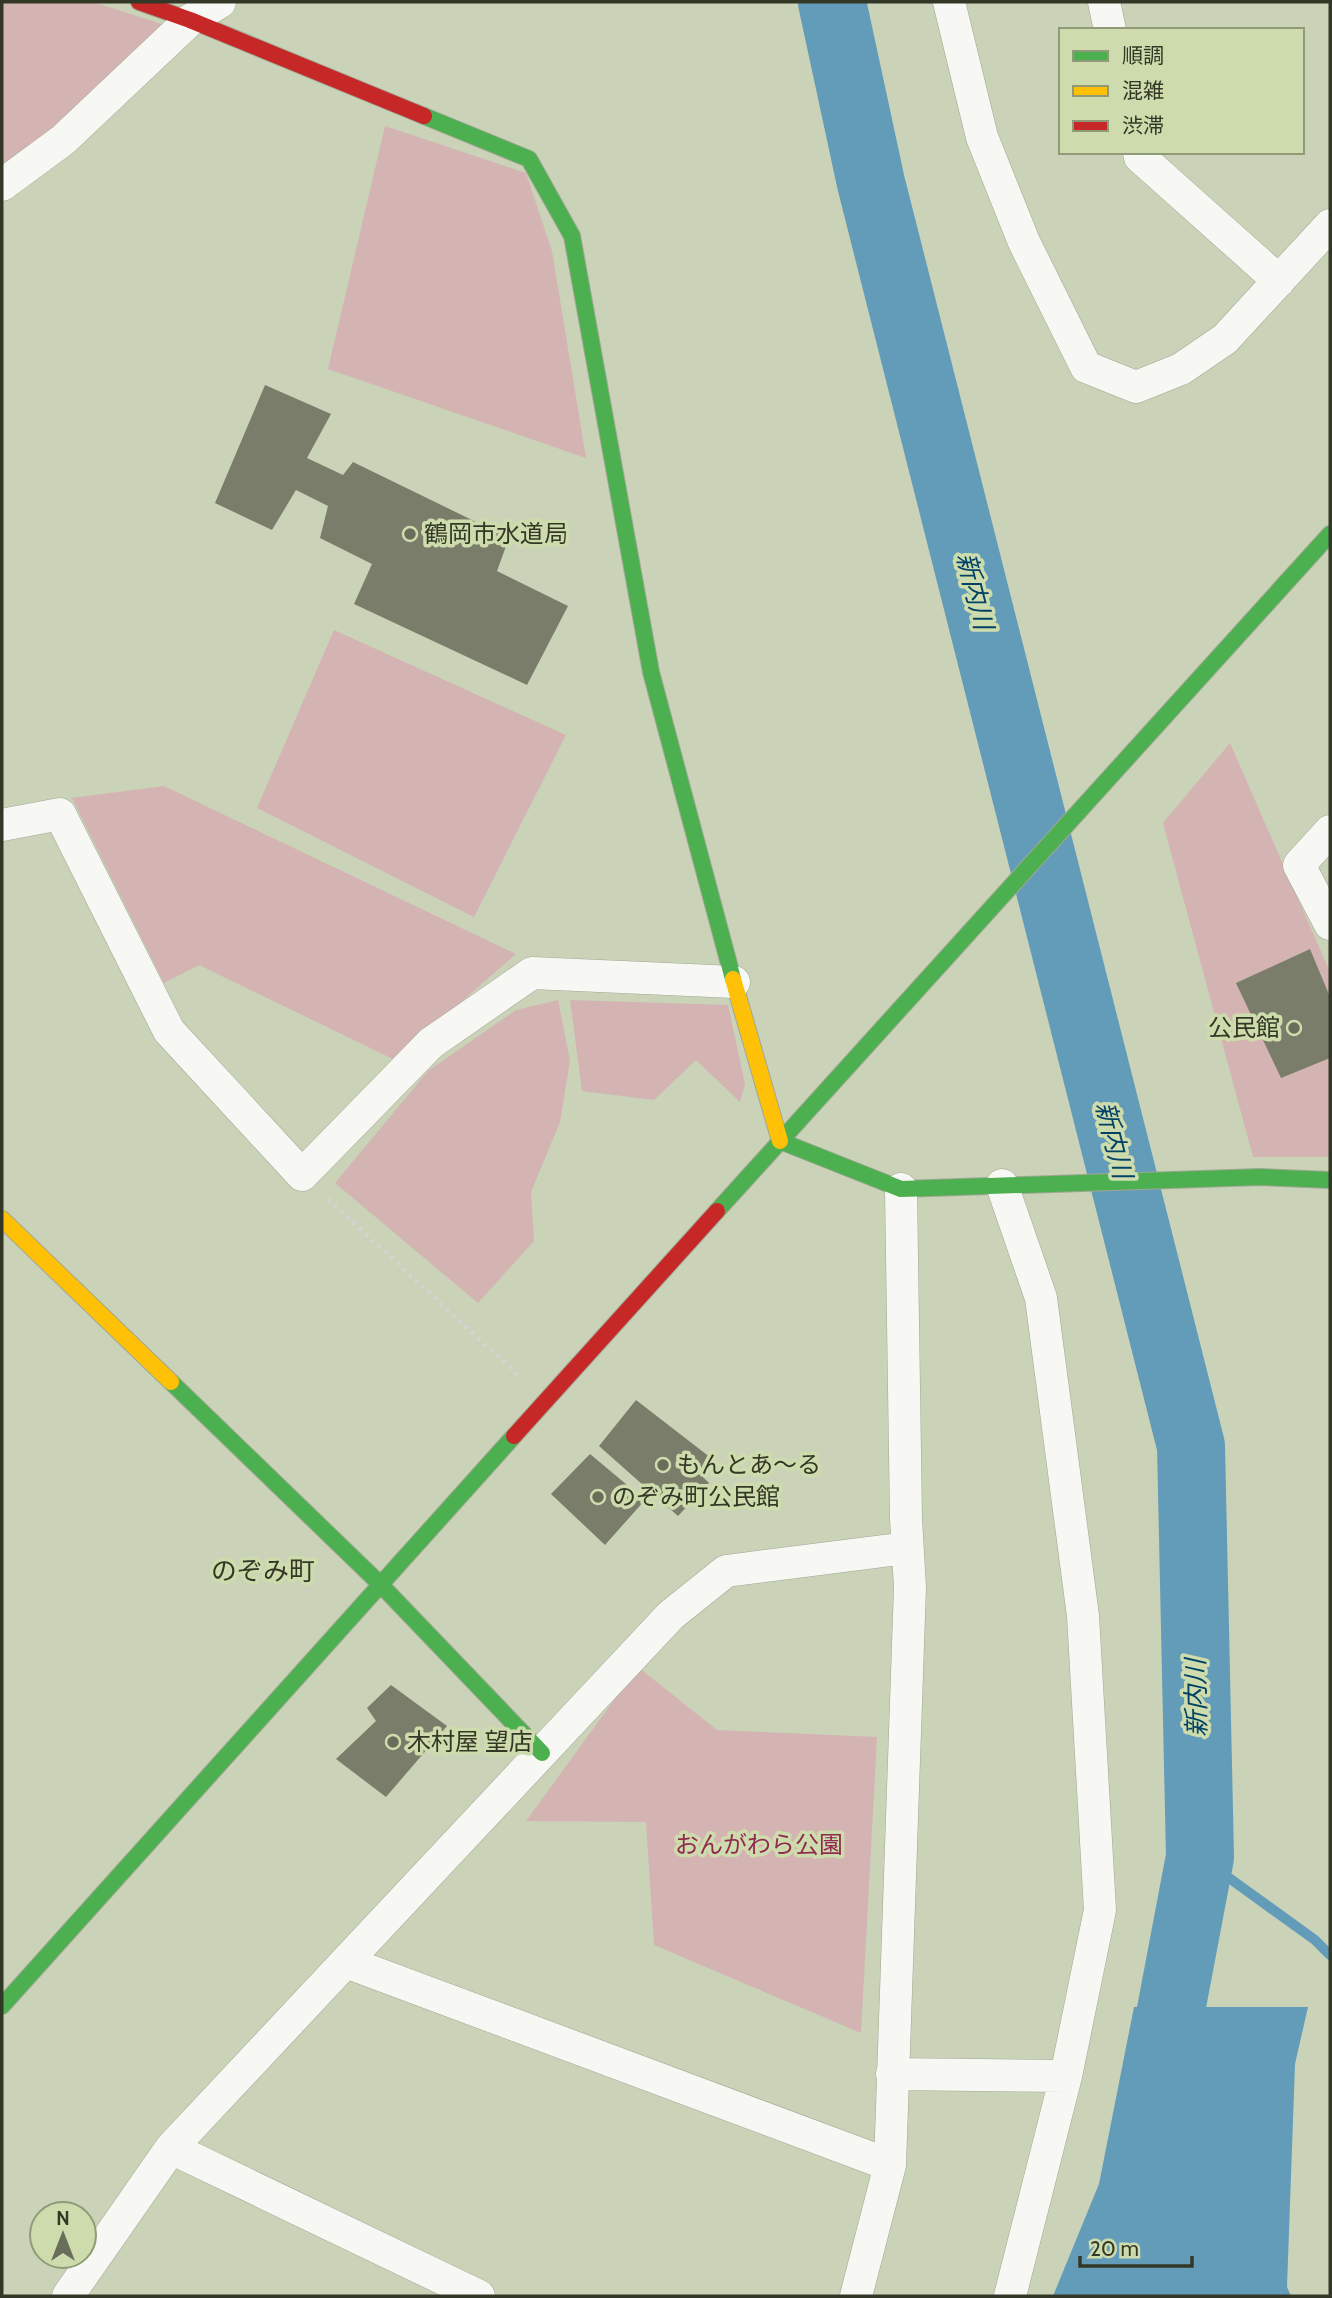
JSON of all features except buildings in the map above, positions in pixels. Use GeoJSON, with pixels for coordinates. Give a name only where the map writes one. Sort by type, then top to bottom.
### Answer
{"type":"FeatureCollection","features":[{"type":"Feature","properties":{"kind":"street"},"geometry":{"type":"LineString","coordinates":[[139,2],[190,20],[528,159],[535,170],[572,236],[651,672],[734,982],[780,1141]]}},
{"type":"Feature","properties":{"kind":"street"},"geometry":{"type":"LineString","coordinates":[[2,185],[62,140],[190,20],[220,2]]}},
{"type":"Feature","properties":{"kind":"street"},"geometry":{"type":"LineString","coordinates":[[949,2],[982,137],[1024,242],[1086,368],[1136,387],[1181,369],[1225,339],[1330,225]]}},
{"type":"Feature","properties":{"kind":"street"},"geometry":{"type":"LineString","coordinates":[[1104,2],[1110,28]]}},
{"type":"Feature","properties":{"kind":"street"},"geometry":{"type":"LineString","coordinates":[[1139,154],[1279,281]]}},
{"type":"Feature","properties":{"kind":"street"},"geometry":{"type":"LineString","coordinates":[[2,2006],[1330,534]]}},
{"type":"Feature","properties":{"kind":"street"},"geometry":{"type":"LineString","coordinates":[[2,825],[60,814],[169,1031],[302,1175],[431,1043],[532,973],[734,982]]}},
{"type":"Feature","properties":{"kind":"street"},"geometry":{"type":"LineString","coordinates":[[1330,831],[1299,865],[1330,924]]}},
{"type":"Feature","properties":{"kind":"street"},"geometry":{"type":"LineString","coordinates":[[780,1141],[901,1189],[1260,1177],[1330,1180]]}},
{"type":"Feature","properties":{"kind":"street"},"geometry":{"type":"LineString","coordinates":[[1010,2296],[1066,2076],[1100,1910],[1083,1616],[1041,1298],[1015,1184]]}},
{"type":"Feature","properties":{"kind":"street"},"geometry":{"type":"LineString","coordinates":[[856,2296],[890,2165],[909,1587],[901,1189]]}},
{"type":"Feature","properties":{"kind":"street"},"geometry":{"type":"LineString","coordinates":[[2,1219],[380,1584],[542,1753]]}},
{"type":"Feature","properties":{"kind":"street"},"geometry":{"type":"LineString","coordinates":[[68,2296],[172,2148],[671,1615],[726,1571],[907,1548]]}},
{"type":"Feature","properties":{"kind":"street"},"geometry":{"type":"LineString","coordinates":[[346,1962],[890,2165]]}},
{"type":"Feature","properties":{"kind":"street"},"geometry":{"type":"LineString","coordinates":[[892,2074],[1066,2076]]}},
{"type":"Feature","properties":{"kind":"street"},"geometry":{"type":"LineString","coordinates":[[172,2148],[479,2296]]}},
{"type":"Feature","properties":{"kind":"path"},"geometry":{"type":"LineString","coordinates":[[302,1175],[546,1401]]}},
{"type":"Feature","properties":{"kind":"green space"},"geometry":{"type":"Polygon","coordinates":[[[2,2],[93,2],[165,25],[2,176],[2,2]]]}},
{"type":"Feature","properties":{"kind":"green space"},"geometry":{"type":"Polygon","coordinates":[[[385,126],[526,173],[552,251],[586,458],[328,369],[385,126]]]}},
{"type":"Feature","properties":{"kind":"green space"},"geometry":{"type":"Polygon","coordinates":[[[334,630],[566,735],[474,917],[257,808],[334,630]]]}},
{"type":"Feature","properties":{"kind":"green space"},"geometry":{"type":"Polygon","coordinates":[[[1230,743],[1330,972],[1330,1157],[1253,1157],[1163,823],[1230,743]]]}},
{"type":"Feature","properties":{"kind":"green space"},"geometry":{"type":"Polygon","coordinates":[[[164,786],[516,954],[395,1060],[199,965],[164,983],[72,798],[164,786]]]}},
{"type":"Feature","properties":{"kind":"green space"},"geometry":{"type":"Polygon","coordinates":[[[558,1000],[570,1061],[560,1122],[531,1192],[534,1241],[478,1303],[335,1183],[428,1071],[516,1010],[558,1000]]]}},
{"type":"Feature","properties":{"kind":"green space"},"geometry":{"type":"Polygon","coordinates":[[[570,1000],[728,1005],[745,1084],[740,1102],[696,1060],[654,1100],[582,1091],[570,1000]]]}},
{"type":"Feature","properties":{"kind":"green space","name":"おんがわら公園"},"geometry":{"type":"Polygon","coordinates":[[[638,1667],[717,1730],[877,1737],[861,2033],[654,1945],[646,1822],[526,1821],[638,1667]]]}},
{"type":"Feature","properties":{"kind":"water"},"geometry":{"type":"Polygon","coordinates":[[[1134,2007],[1308,2007],[1295,2064],[1287,2287],[1291,2296],[1053,2296],[1099,2184],[1134,2007]]]}},
{"type":"Feature","properties":{"kind":"waterway","name":"新内川"},"geometry":{"type":"LineString","coordinates":[[832,2],[871,183],[1191,1446],[1200,1857],[1154,2100]]}},
{"type":"Feature","properties":{"kind":"waterway"},"geometry":{"type":"LineString","coordinates":[[1200,1857],[1315,1940],[1330,1955]]}},
{"type":"Feature","properties":{"kind":"traffic: fast"},"geometry":{"type":"LineString","coordinates":[[424,116],[529,159],[572,236],[651,672],[733,979]]}},
{"type":"Feature","properties":{"kind":"traffic: fast"},"geometry":{"type":"LineString","coordinates":[[717,1211],[1330,534]]}},
{"type":"Feature","properties":{"kind":"traffic: fast"},"geometry":{"type":"LineString","coordinates":[[780,1141],[901,1189],[1260,1177],[1330,1180]]}},
{"type":"Feature","properties":{"kind":"traffic: fast"},"geometry":{"type":"LineString","coordinates":[[171,1382],[380,1584],[542,1753]]}},
{"type":"Feature","properties":{"kind":"traffic: fast"},"geometry":{"type":"LineString","coordinates":[[2,2006],[514,1436]]}},
{"type":"Feature","properties":{"kind":"traffic: slow"},"geometry":{"type":"LineString","coordinates":[[733,979],[780,1141]]}},
{"type":"Feature","properties":{"kind":"traffic: slow"},"geometry":{"type":"LineString","coordinates":[[2,1219],[171,1382]]}},
{"type":"Feature","properties":{"kind":"traffic: jam"},"geometry":{"type":"LineString","coordinates":[[139,2],[190,20],[424,116]]}},
{"type":"Feature","properties":{"kind":"traffic: jam"},"geometry":{"type":"LineString","coordinates":[[514,1436],[717,1211]]}},
{"type":"Feature","properties":{"kind":"place","name":"鶴岡市水道局"},"geometry":{"type":"Point","coordinates":[410,534]}},
{"type":"Feature","properties":{"kind":"place","name":"公民館"},"geometry":{"type":"Point","coordinates":[1294,1028]}},
{"type":"Feature","properties":{"kind":"place","name":"もんとあ～る"},"geometry":{"type":"Point","coordinates":[663,1465]}},
{"type":"Feature","properties":{"kind":"place","name":"のぞみ町公民館"},"geometry":{"type":"Point","coordinates":[598,1497]}},
{"type":"Feature","properties":{"kind":"place","name":"木村屋 望店"},"geometry":{"type":"Point","coordinates":[393,1742]}},
{"type":"Feature","properties":{"kind":"district","name":"のぞみ町"},"geometry":{"type":"Point","coordinates":[263,1571]}}]}
